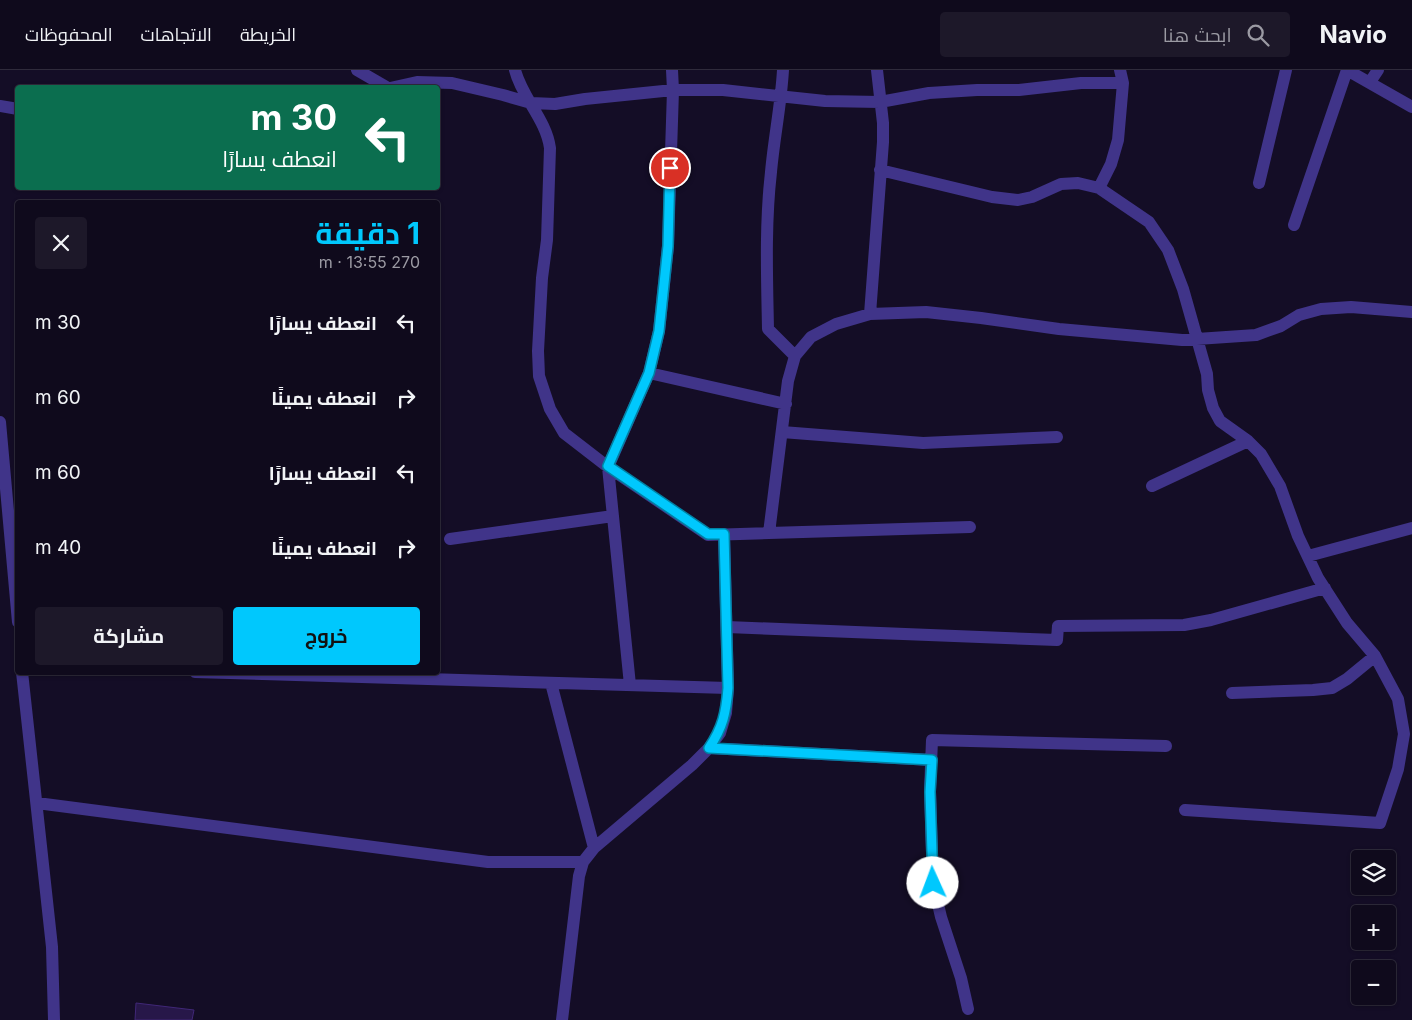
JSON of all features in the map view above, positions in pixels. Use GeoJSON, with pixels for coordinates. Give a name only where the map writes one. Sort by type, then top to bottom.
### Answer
{"type":"FeatureCollection","features":[{"type":"Feature","properties":{"kind":"street"},"geometry":{"type":"LineString","coordinates":[[357,70],[384,85]]}},
{"type":"Feature","properties":{"kind":"street"},"geometry":{"type":"LineString","coordinates":[[515,70],[518,82],[548,135],[550,148],[547,240],[542,278],[538,351],[539,376],[550,409],[564,434],[708,534],[769,534],[970,527]]}},
{"type":"Feature","properties":{"kind":"street"},"geometry":{"type":"LineString","coordinates":[[630,685],[608,466],[649,373],[659,331],[668,246],[672,70]]}},
{"type":"Feature","properties":{"kind":"street"},"geometry":{"type":"LineString","coordinates":[[783,70],[782,97],[770,173],[767,250],[768,329],[795,356]]}},
{"type":"Feature","properties":{"kind":"street"},"geometry":{"type":"LineString","coordinates":[[870,314],[883,123],[877,70]]}},
{"type":"Feature","properties":{"kind":"street"},"geometry":{"type":"LineString","coordinates":[[1099,188],[1118,140],[1123,84],[1120,70]]}},
{"type":"Feature","properties":{"kind":"street"},"geometry":{"type":"LineString","coordinates":[[1259,183],[1286,70]]}},
{"type":"Feature","properties":{"kind":"street"},"geometry":{"type":"LineString","coordinates":[[1294,225],[1347,70],[1412,107]]}},
{"type":"Feature","properties":{"kind":"street"},"geometry":{"type":"LineString","coordinates":[[1370,82],[1378,70]]}},
{"type":"Feature","properties":{"kind":"street"},"geometry":{"type":"LineString","coordinates":[[403,85],[417,82],[452,84],[503,95],[530,104],[555,104],[585,98],[673,90],[723,90],[825,101],[880,102],[929,93],[1019,90],[1081,83],[1123,84]]}},
{"type":"Feature","properties":{"kind":"street"},"geometry":{"type":"LineString","coordinates":[[0,106],[15,108]]}},
{"type":"Feature","properties":{"kind":"street"},"geometry":{"type":"LineString","coordinates":[[880,170],[992,197],[1018,200],[1032,197],[1061,184],[1078,183],[1099,188],[1149,222],[1168,250],[1183,289],[1208,374],[1208,390],[1213,408],[1220,421],[1248,441],[1262,454],[1280,486],[1298,536],[1325,588],[1347,623],[1374,656],[1398,699],[1404,734],[1398,769],[1380,823],[1185,810]]}},
{"type":"Feature","properties":{"kind":"street"},"geometry":{"type":"LineString","coordinates":[[769,534],[788,381],[795,356],[811,337],[836,324],[870,314],[926,312],[1059,329],[1182,340],[1256,335],[1282,326],[1299,315],[1321,309],[1351,307],[1412,312]]}},
{"type":"Feature","properties":{"kind":"street"},"geometry":{"type":"LineString","coordinates":[[649,373],[786,404]]}},
{"type":"Feature","properties":{"kind":"street"},"geometry":{"type":"LineString","coordinates":[[0,422],[15,589]]}},
{"type":"Feature","properties":{"kind":"street"},"geometry":{"type":"LineString","coordinates":[[782,432],[922,443],[1057,437]]}},
{"type":"Feature","properties":{"kind":"street"},"geometry":{"type":"LineString","coordinates":[[1152,486],[1248,441]]}},
{"type":"Feature","properties":{"kind":"street"},"geometry":{"type":"LineString","coordinates":[[450,540],[613,516]]}},
{"type":"Feature","properties":{"kind":"street"},"geometry":{"type":"LineString","coordinates":[[1308,556],[1412,528]]}},
{"type":"Feature","properties":{"kind":"street"},"geometry":{"type":"LineString","coordinates":[[562,1020],[579,876],[583,862],[594,848],[692,765],[709,748],[720,733],[726,713],[728,688],[724,534]]}},
{"type":"Feature","properties":{"kind":"street"},"geometry":{"type":"LineString","coordinates":[[727,627],[1057,640],[1058,626],[1184,625],[1211,620],[1325,588]]}},
{"type":"Feature","properties":{"kind":"street"},"geometry":{"type":"LineString","coordinates":[[1232,693],[1332,688],[1347,679],[1374,656]]}},
{"type":"Feature","properties":{"kind":"street"},"geometry":{"type":"LineString","coordinates":[[22,675],[52,947],[54,1020]]}},
{"type":"Feature","properties":{"kind":"street"},"geometry":{"type":"LineString","coordinates":[[292,675],[728,688]]}},
{"type":"Feature","properties":{"kind":"street"},"geometry":{"type":"LineString","coordinates":[[551,683],[594,848]]}},
{"type":"Feature","properties":{"kind":"street"},"geometry":{"type":"LineString","coordinates":[[968,1009],[941,918],[933,883],[930,792],[932,740],[1166,746]]}},
{"type":"Feature","properties":{"kind":"street"},"geometry":{"type":"LineString","coordinates":[[709,748],[932,760]]}},
{"type":"Feature","properties":{"kind":"street"},"geometry":{"type":"LineString","coordinates":[[37,803],[488,862],[583,862]]}},
{"type":"Feature","properties":{"kind":"building"},"geometry":{"type":"Polygon","coordinates":[[[136,1003],[194,1010],[192,1020],[135,1020],[136,1003]]]}},
{"type":"Feature","properties":{"kind":"route"},"geometry":{"type":"LineString","coordinates":[[670,168],[668,246],[659,331],[649,373],[608,466],[708,534],[724,534],[728,688],[726,713],[720,733],[709,748],[932,760],[930,792],[933,883]]}}]}
